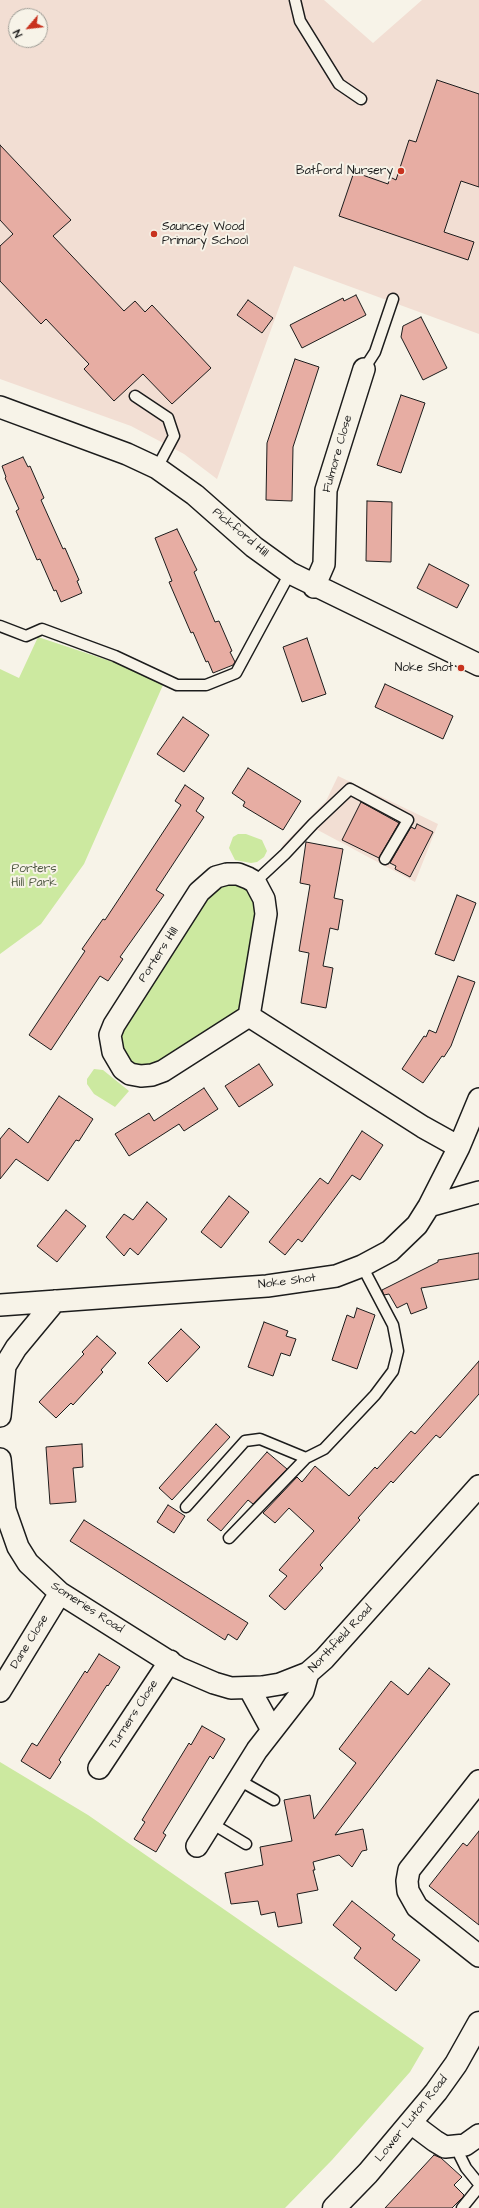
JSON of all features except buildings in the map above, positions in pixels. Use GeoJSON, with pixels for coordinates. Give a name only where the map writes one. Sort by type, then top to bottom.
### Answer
{"type":"FeatureCollection","features":[{"type":"Feature","properties":{"kind":"main road","name":"Lower Luton Road"},"geometry":{"type":"LineString","coordinates":[[342,2205],[411,2123],[456,2064],[479,2023]]}},
{"type":"Feature","properties":{"kind":"street","name":"Fulmore Close"},"geometry":{"type":"LineString","coordinates":[[314,587],[324,564],[326,490],[364,369]]}},
{"type":"Feature","properties":{"kind":"street","name":"Pickford Hill"},"geometry":{"type":"LineString","coordinates":[[0,407],[127,454],[157,468],[195,495],[254,547],[290,574],[314,587],[479,665]]}},
{"type":"Feature","properties":{"kind":"street","name":"Porters Hill"},"geometry":{"type":"LineString","coordinates":[[249,1016],[163,1071],[152,1075],[136,1075],[123,1069],[116,1059],[111,1044],[110,1035],[119,1016],[207,883],[216,877],[227,874],[238,874],[255,882]]}},
{"type":"Feature","properties":{"kind":"street"},"geometry":{"type":"LineString","coordinates":[[255,882],[264,899],[266,914],[249,1016],[423,1127],[459,1147]]}},
{"type":"Feature","properties":{"kind":"street","name":"Noke Shot"},"geometry":{"type":"LineString","coordinates":[[0,1305],[267,1286],[336,1276],[362,1266],[390,1251],[405,1238],[429,1206],[459,1147],[474,1128],[479,1099]]}},
{"type":"Feature","properties":{"kind":"street"},"geometry":{"type":"LineString","coordinates":[[429,1206],[479,1192]]}},
{"type":"Feature","properties":{"kind":"street"},"geometry":{"type":"LineString","coordinates":[[0,1416],[2,1362],[16,1348],[55,1301]]}},
{"type":"Feature","properties":{"kind":"street","name":"Someries Road"},"geometry":{"type":"LineString","coordinates":[[0,1459],[3,1509],[16,1540],[28,1563],[60,1593],[180,1668],[214,1684],[231,1688],[249,1688],[280,1684],[308,1673]]}},
{"type":"Feature","properties":{"kind":"street","name":"Northfield Road"},"geometry":{"type":"LineString","coordinates":[[197,1846],[237,1779],[272,1730],[303,1692],[308,1673],[324,1659],[479,1486]]}},
{"type":"Feature","properties":{"kind":"street","name":"Dane Close"},"geometry":{"type":"LineString","coordinates":[[0,1691],[60,1593]]}},
{"type":"Feature","properties":{"kind":"street","name":"Turners Close"},"geometry":{"type":"LineString","coordinates":[[99,1768],[170,1661]]}},
{"type":"Feature","properties":{"kind":"street"},"geometry":{"type":"LineString","coordinates":[[249,1688],[272,1730]]}},
{"type":"Feature","properties":{"kind":"street"},"geometry":{"type":"LineString","coordinates":[[479,1780],[409,1870],[407,1881],[408,1891],[417,1907],[479,1956]]}},
{"type":"Feature","properties":{"kind":"street"},"geometry":{"type":"LineString","coordinates":[[411,2123],[435,2142],[445,2147],[460,2146],[474,2140],[479,2135]]}},
{"type":"Feature","properties":{"kind":"lane"},"geometry":{"type":"LineString","coordinates":[[295,0],[300,21],[339,84],[361,99]]}},
{"type":"Feature","properties":{"kind":"lane"},"geometry":{"type":"LineString","coordinates":[[364,369],[374,352],[393,299]]}},
{"type":"Feature","properties":{"kind":"lane"},"geometry":{"type":"LineString","coordinates":[[135,396],[168,418],[174,436],[157,468]]}},
{"type":"Feature","properties":{"kind":"lane"},"geometry":{"type":"LineString","coordinates":[[0,626],[26,636],[42,629],[115,656],[177,685],[206,685],[236,673],[290,574]]}},
{"type":"Feature","properties":{"kind":"lane"},"geometry":{"type":"LineString","coordinates":[[255,882],[350,789],[408,820],[385,859]]}},
{"type":"Feature","properties":{"kind":"lane"},"geometry":{"type":"LineString","coordinates":[[229,1538],[306,1458],[324,1449],[375,1395],[393,1370],[398,1351],[393,1325],[362,1266]]}},
{"type":"Feature","properties":{"kind":"lane"},"geometry":{"type":"LineString","coordinates":[[186,1507],[245,1441],[260,1439],[306,1458]]}},
{"type":"Feature","properties":{"kind":"lane"},"geometry":{"type":"LineString","coordinates":[[237,1779],[274,1800]]}},
{"type":"Feature","properties":{"kind":"lane"},"geometry":{"type":"LineString","coordinates":[[211,1823],[246,1844]]}},
{"type":"Feature","properties":{"kind":"lane"},"geometry":{"type":"LineString","coordinates":[[460,2146],[460,2156],[466,2168],[479,2185],[462,2208]]}},
{"type":"Feature","properties":{"kind":"shaded area","name":"Sauncey Wood Primary School"},"geometry":{"type":"Polygon","coordinates":[[[0,0],[324,0],[373,43],[422,0],[479,0],[479,334],[294,266],[217,479],[184,454],[131,426],[0,379],[0,0]]]}},
{"type":"Feature","properties":{"kind":"shaded area"},"geometry":{"type":"Polygon","coordinates":[[[338,776],[438,824],[415,882],[314,828],[289,856],[282,846],[326,801],[338,776]]]}},
{"type":"Feature","properties":{"kind":"green space","name":"Porters Hill Park"},"geometry":{"type":"Polygon","coordinates":[[[38,637],[128,667],[163,685],[84,864],[41,924],[0,954],[0,669],[19,678],[38,637]]]}},
{"type":"Feature","properties":{"kind":"green space"},"geometry":{"type":"Polygon","coordinates":[[[238,834],[246,834],[262,840],[267,851],[264,857],[257,862],[251,863],[235,860],[229,848],[233,837],[238,834]]]}},
{"type":"Feature","properties":{"kind":"green space"},"geometry":{"type":"Polygon","coordinates":[[[222,884],[235,884],[247,890],[255,902],[257,918],[240,1009],[234,1018],[173,1057],[144,1068],[130,1062],[122,1051],[120,1036],[123,1020],[203,897],[222,884]]]}},
{"type":"Feature","properties":{"kind":"green space"},"geometry":{"type":"Polygon","coordinates":[[[94,1069],[103,1070],[129,1091],[115,1107],[94,1094],[87,1084],[87,1079],[94,1069]]]}},
{"type":"Feature","properties":{"kind":"green space"},"geometry":{"type":"Polygon","coordinates":[[[0,1762],[88,1815],[424,2048],[410,2072],[332,2160],[285,2208],[0,2208],[0,1762]]]}},
{"type":"Feature","properties":{"kind":"place","name":"Batford Nursery"},"geometry":{"type":"Point","coordinates":[401,171]}},
{"type":"Feature","properties":{"kind":"place","name":"Sauncey Wood Primary School"},"geometry":{"type":"Point","coordinates":[154,234]}},
{"type":"Feature","properties":{"kind":"place","name":"Noke Shot"},"geometry":{"type":"Point","coordinates":[461,668]}}]}
